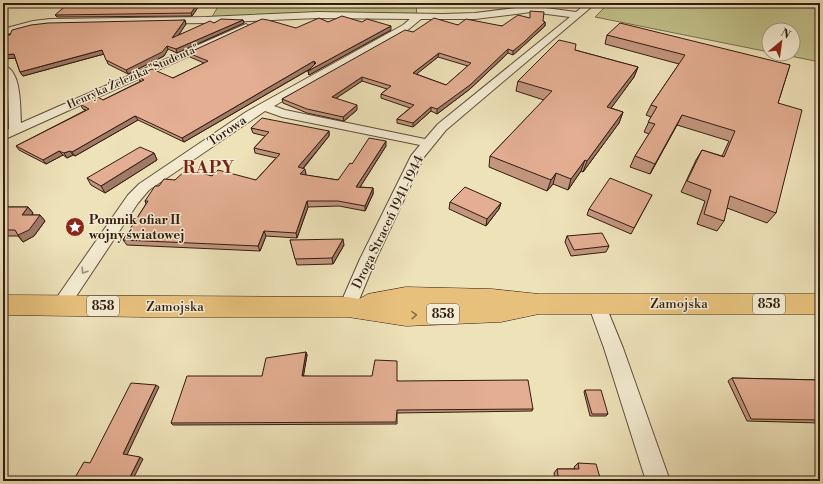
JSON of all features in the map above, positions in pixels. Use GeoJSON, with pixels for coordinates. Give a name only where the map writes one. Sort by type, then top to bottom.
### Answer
{"type":"FeatureCollection","features":[{"type":"Feature","properties":{"kind":"main road","name":"Zamojska"},"geometry":{"type":"LineString","coordinates":[[3,305],[348,307],[406,316],[501,312],[539,304],[820,304]]}},
{"type":"Feature","properties":{"kind":"street","name":"Droga Straceń 1941-1944"},"geometry":{"type":"LineString","coordinates":[[348,307],[375,245],[418,156],[427,143],[442,127],[592,3]]}},
{"type":"Feature","properties":{"kind":"street"},"geometry":{"type":"LineString","coordinates":[[3,32],[33,24],[50,22],[262,18],[318,15],[417,18],[475,16],[525,9],[547,10],[577,15]]}},
{"type":"Feature","properties":{"kind":"street","name":"Henryka Żelezika \"Studenta\""},"geometry":{"type":"LineString","coordinates":[[3,136],[11,129],[262,18]]}},
{"type":"Feature","properties":{"kind":"street","name":"Torowa"},"geometry":{"type":"LineString","coordinates":[[61,305],[133,200],[144,187],[265,107],[406,27],[417,18]]}},
{"type":"Feature","properties":{"kind":"street"},"geometry":{"type":"LineString","coordinates":[[3,68],[9,73],[14,94],[11,129]]}},
{"type":"Feature","properties":{"kind":"street"},"geometry":{"type":"LineString","coordinates":[[265,107],[282,113],[427,143]]}},
{"type":"Feature","properties":{"kind":"street"},"geometry":{"type":"LineString","coordinates":[[598,304],[606,324],[645,448],[658,481]]}},
{"type":"Feature","properties":{"kind":"shaded area"},"geometry":{"type":"Polygon","coordinates":[[[220,3],[416,3],[417,17],[213,18],[212,17],[220,3]]]}},
{"type":"Feature","properties":{"kind":"shaded area"},"geometry":{"type":"Polygon","coordinates":[[[457,3],[503,3],[503,7],[451,7],[457,3]]]}},
{"type":"Feature","properties":{"kind":"shaded area"},"geometry":{"type":"Polygon","coordinates":[[[609,3],[820,3],[820,62],[801,58],[801,22],[761,22],[761,50],[595,17],[609,3]]]}},
{"type":"Feature","properties":{"kind":"building"},"geometry":{"type":"Polygon","coordinates":[[[69,3],[198,3],[191,13],[55,15],[69,3]]]}},
{"type":"Feature","properties":{"kind":"building"},"geometry":{"type":"Polygon","coordinates":[[[530,11],[544,12],[543,21],[545,22],[513,51],[508,49],[470,85],[437,109],[431,107],[413,123],[397,119],[414,105],[381,94],[391,86],[362,77],[332,97],[357,105],[343,117],[307,109],[282,99],[405,30],[413,32],[434,18],[458,25],[466,19],[502,26],[518,15],[530,18],[530,11]],[[439,53],[413,73],[446,85],[471,63],[439,53]]]}},
{"type":"Feature","properties":{"kind":"building"},"geometry":{"type":"Polygon","coordinates":[[[342,16],[362,22],[367,19],[391,26],[308,71],[316,63],[314,61],[182,138],[135,116],[72,152],[70,151],[64,153],[59,151],[43,160],[16,146],[89,109],[80,104],[96,96],[103,100],[144,80],[137,76],[152,69],[173,78],[208,61],[188,53],[262,19],[296,28],[319,18],[328,22],[342,16]]]}},
{"type":"Feature","properties":{"kind":"building"},"geometry":{"type":"Polygon","coordinates":[[[221,19],[243,20],[176,49],[167,46],[162,52],[126,70],[106,60],[102,50],[20,72],[14,54],[3,55],[3,35],[10,35],[12,30],[31,25],[48,23],[185,20],[172,38],[210,21],[214,23],[221,19]]]}},
{"type":"Feature","properties":{"kind":"building"},"geometry":{"type":"Polygon","coordinates":[[[620,23],[761,58],[761,62],[778,62],[790,65],[778,103],[802,110],[776,213],[730,196],[724,221],[704,214],[711,190],[687,181],[702,150],[724,157],[735,131],[682,115],[655,164],[635,156],[655,124],[648,122],[657,107],[651,105],[685,55],[607,35],[620,23]]]}},
{"type":"Feature","properties":{"kind":"building"},"geometry":{"type":"Polygon","coordinates":[[[559,40],[576,44],[575,50],[638,67],[607,107],[623,112],[587,161],[585,160],[571,179],[556,173],[551,180],[490,156],[552,91],[518,81],[559,40]]]}},
{"type":"Feature","properties":{"kind":"building"},"geometry":{"type":"Polygon","coordinates":[[[262,118],[329,131],[298,167],[305,169],[300,174],[338,180],[350,163],[352,164],[369,138],[386,141],[356,187],[373,188],[365,206],[338,201],[307,201],[296,233],[264,231],[258,246],[123,240],[148,201],[145,201],[155,186],[159,186],[164,179],[175,180],[187,169],[212,176],[218,170],[256,180],[280,154],[254,148],[269,132],[251,128],[262,118]]]}},
{"type":"Feature","properties":{"kind":"building"},"geometry":{"type":"Polygon","coordinates":[[[140,147],[154,153],[101,186],[87,178],[140,147]]]}},
{"type":"Feature","properties":{"kind":"building"},"geometry":{"type":"Polygon","coordinates":[[[610,178],[652,195],[634,228],[589,209],[610,178]]]}},
{"type":"Feature","properties":{"kind":"building"},"geometry":{"type":"Polygon","coordinates":[[[465,187],[501,203],[487,219],[450,202],[465,187]]]}},
{"type":"Feature","properties":{"kind":"building"},"geometry":{"type":"Polygon","coordinates":[[[3,207],[28,207],[22,215],[40,215],[29,230],[18,235],[15,230],[3,230],[3,207]]]}},
{"type":"Feature","properties":{"kind":"building"},"geometry":{"type":"Polygon","coordinates":[[[602,233],[609,246],[574,250],[567,236],[602,233]]]}},
{"type":"Feature","properties":{"kind":"building"},"geometry":{"type":"Polygon","coordinates":[[[343,239],[332,258],[295,259],[290,240],[343,239]]]}},
{"type":"Feature","properties":{"kind":"building"},"geometry":{"type":"Polygon","coordinates":[[[306,352],[302,376],[372,376],[375,360],[397,361],[397,381],[528,380],[533,409],[397,410],[396,422],[171,423],[187,376],[262,376],[266,358],[306,352]]]}},
{"type":"Feature","properties":{"kind":"building"},"geometry":{"type":"Polygon","coordinates":[[[732,378],[820,380],[820,420],[751,419],[732,378]]]}},
{"type":"Feature","properties":{"kind":"building"},"geometry":{"type":"Polygon","coordinates":[[[131,383],[156,385],[123,454],[140,457],[128,481],[73,481],[84,462],[90,463],[131,383]]]}},
{"type":"Feature","properties":{"kind":"building"},"geometry":{"type":"Polygon","coordinates":[[[585,390],[601,390],[608,414],[592,414],[585,390]]]}},
{"type":"Feature","properties":{"kind":"building"},"geometry":{"type":"Polygon","coordinates":[[[578,463],[596,464],[601,481],[559,481],[557,469],[579,469],[578,463]]]}},
{"type":"Feature","properties":{"kind":"place","name":"Pomnik ofiar II wojny światowej"},"geometry":{"type":"Point","coordinates":[75,227]}},
{"type":"Feature","properties":{"kind":"district","name":"RAPY"},"geometry":{"type":"Point","coordinates":[209,168]}}]}
